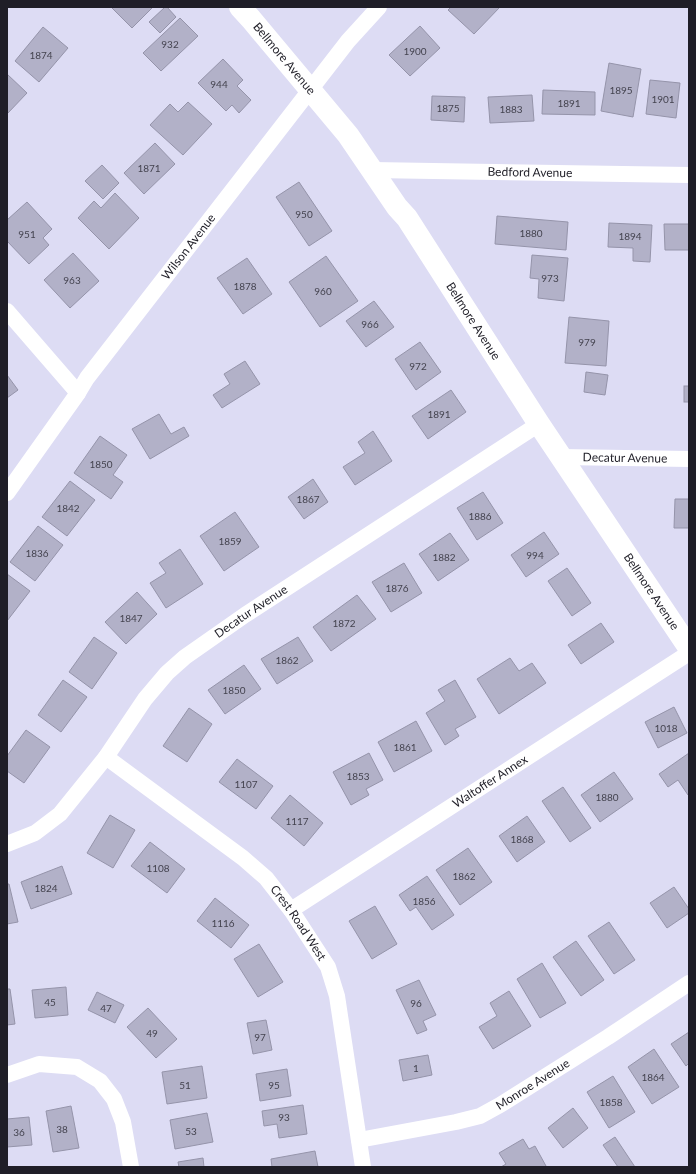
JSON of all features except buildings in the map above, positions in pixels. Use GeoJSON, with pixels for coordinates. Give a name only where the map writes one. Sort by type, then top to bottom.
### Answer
{"type":"FeatureCollection","features":[{"type":"Feature","properties":{"kind":"main road","name":"Bellmore Avenue"},"geometry":{"type":"LineString","coordinates":[[240,7],[348,135],[407,218],[539,424],[689,648]]}},
{"type":"Feature","properties":{"kind":"street","name":"Wilson Avenue"},"geometry":{"type":"LineString","coordinates":[[7,493],[87,378],[348,41],[379,7]]}},
{"type":"Feature","properties":{"kind":"street","name":"Bedford Avenue"},"geometry":{"type":"LineString","coordinates":[[372,170],[689,175]]}},
{"type":"Feature","properties":{"kind":"street"},"geometry":{"type":"LineString","coordinates":[[7,311],[78,393]]}},
{"type":"Feature","properties":{"kind":"street","name":"Decatur Avenue"},"geometry":{"type":"LineString","coordinates":[[7,844],[35,833],[60,814],[106,757],[145,699],[167,673],[185,657],[245,615],[539,424]]}},
{"type":"Feature","properties":{"kind":"street","name":"Decatur Avenue"},"geometry":{"type":"LineString","coordinates":[[561,457],[689,459]]}},
{"type":"Feature","properties":{"kind":"street","name":"Waltoffer Annex"},"geometry":{"type":"LineString","coordinates":[[291,910],[689,653]]}},
{"type":"Feature","properties":{"kind":"street","name":"Crest Road West"},"geometry":{"type":"LineString","coordinates":[[106,757],[243,858],[266,878],[291,910],[328,967],[336,996],[363,1167]]}},
{"type":"Feature","properties":{"kind":"street","name":"Monroe Avenue"},"geometry":{"type":"LineString","coordinates":[[359,1140],[456,1122],[480,1116],[608,1037],[689,983]]}},
{"type":"Feature","properties":{"kind":"street"},"geometry":{"type":"LineString","coordinates":[[7,1075],[39,1064],[77,1067],[100,1081],[114,1099],[123,1122],[130,1167]]}}]}
